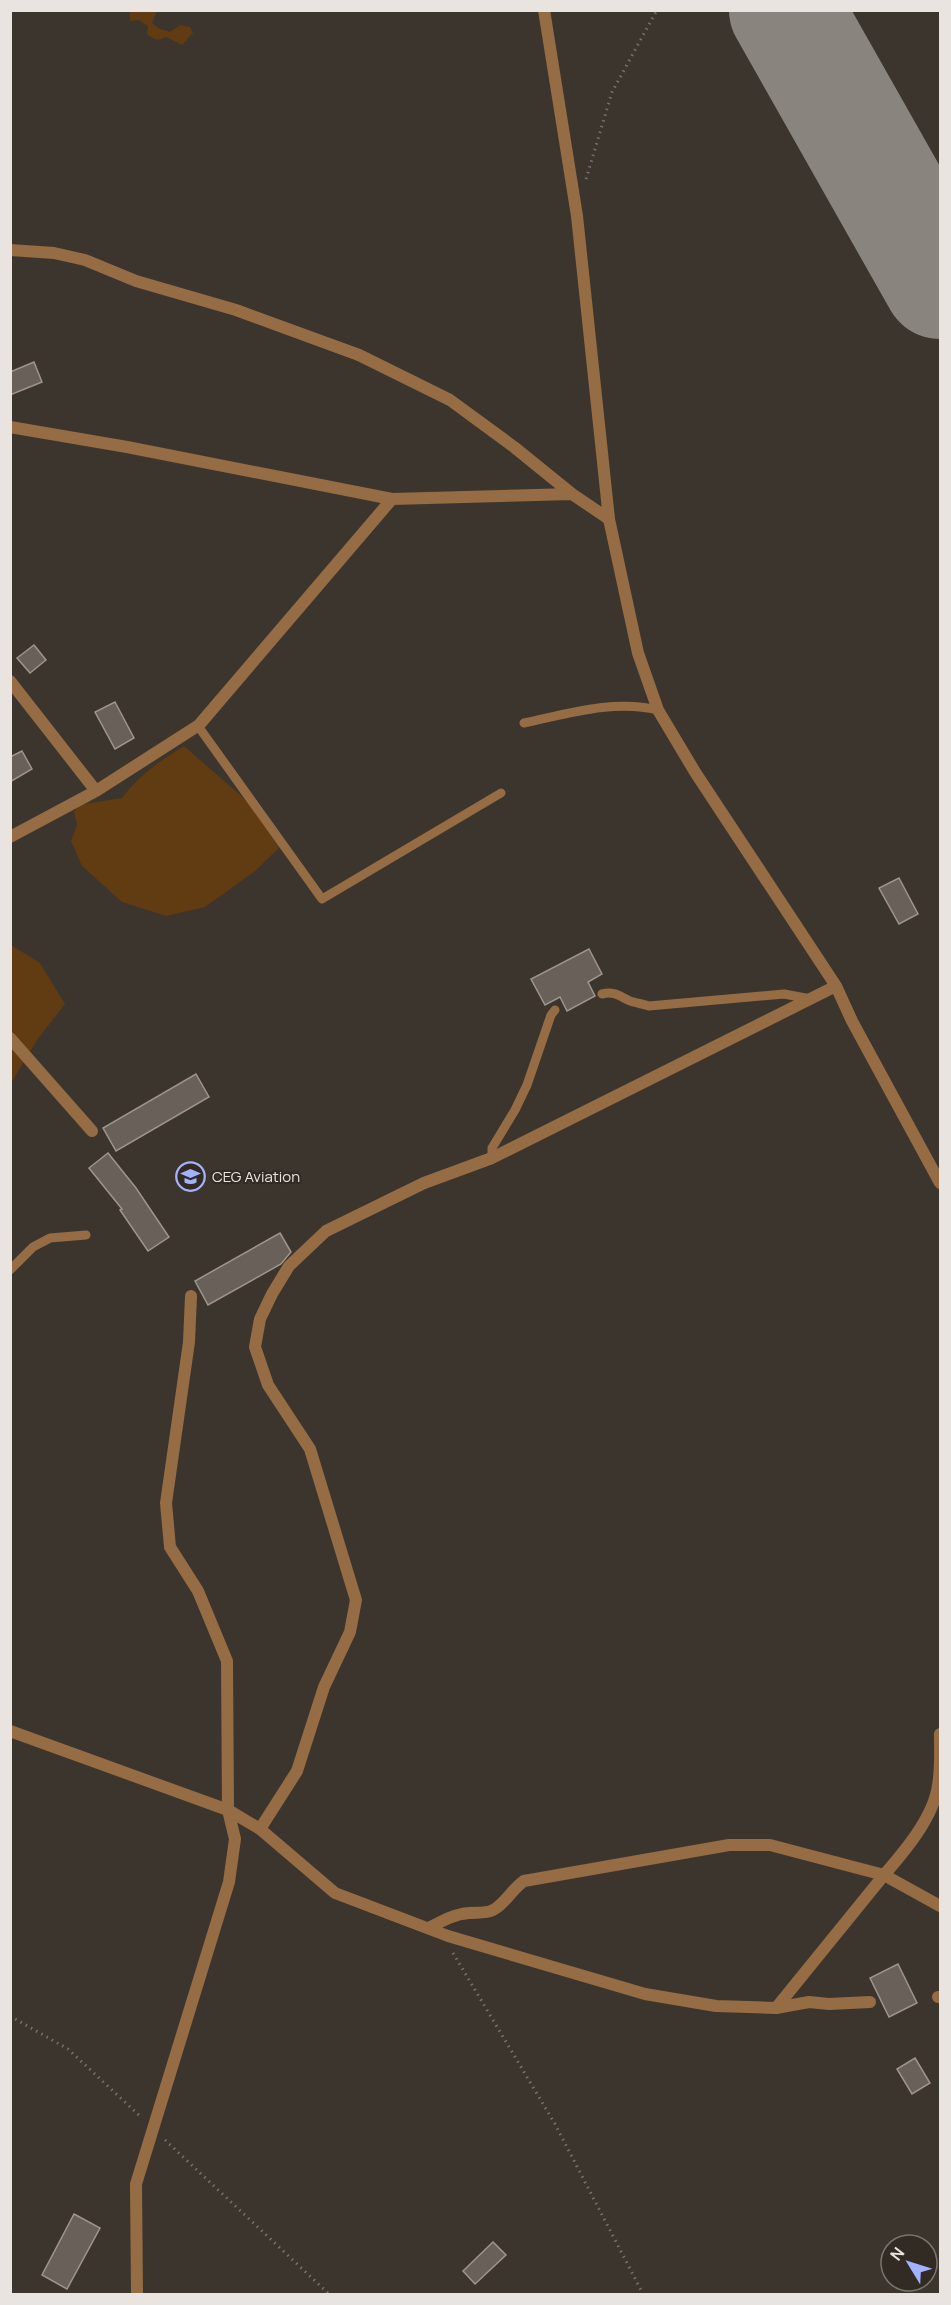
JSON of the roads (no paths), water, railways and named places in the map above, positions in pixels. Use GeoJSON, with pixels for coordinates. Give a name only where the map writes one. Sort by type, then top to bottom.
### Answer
{"type":"FeatureCollection","features":[{"type":"Feature","properties":{"kind":"street"},"geometry":{"type":"LineString","coordinates":[[544,10],[577,216],[609,519],[638,653],[657,710],[695,772],[836,986],[852,1021],[940,1183]]}},
{"type":"Feature","properties":{"kind":"street"},"geometry":{"type":"LineString","coordinates":[[10,250],[54,253],[85,260],[136,280],[236,310],[359,356],[450,400],[514,447],[572,494],[609,519]]}},
{"type":"Feature","properties":{"kind":"street"},"geometry":{"type":"LineString","coordinates":[[10,427],[127,447],[392,499],[572,494]]}},
{"type":"Feature","properties":{"kind":"street"},"geometry":{"type":"LineString","coordinates":[[10,837],[96,792],[198,726],[392,499]]}},
{"type":"Feature","properties":{"kind":"street"},"geometry":{"type":"LineString","coordinates":[[10,681],[96,792]]}},
{"type":"Feature","properties":{"kind":"street"},"geometry":{"type":"LineString","coordinates":[[260,1829],[297,1771],[324,1688],[350,1632],[356,1600],[310,1449],[268,1385],[255,1347],[260,1319],[289,1266],[326,1230],[424,1183],[492,1158],[836,986]]}},
{"type":"Feature","properties":{"kind":"street"},"geometry":{"type":"LineString","coordinates":[[10,1038],[92,1131]]}},
{"type":"Feature","properties":{"kind":"street"},"geometry":{"type":"LineString","coordinates":[[137,2295],[136,2184],[230,1882],[235,1839],[228,1810],[227,1660],[198,1591],[170,1547],[166,1503],[189,1342],[191,1296]]}},
{"type":"Feature","properties":{"kind":"street"},"geometry":{"type":"LineString","coordinates":[[10,1731],[228,1810],[260,1829],[334,1893],[448,1936],[645,1994],[716,2006],[776,2008],[809,2001],[829,2004],[870,2002]]}},
{"type":"Feature","properties":{"kind":"street"},"geometry":{"type":"LineString","coordinates":[[776,2008],[912,1842],[928,1812],[938,1786],[940,1734]]}},
{"type":"Feature","properties":{"kind":"street"},"geometry":{"type":"LineString","coordinates":[[429,1928],[451,1916],[481,1914],[493,1910],[524,1881],[729,1845],[770,1845],[884,1875],[940,1906]]}},
{"type":"Feature","properties":{"kind":"lane"},"geometry":{"type":"LineString","coordinates":[[524,723],[591,709],[643,707],[657,710]]}},
{"type":"Feature","properties":{"kind":"lane"},"geometry":{"type":"LineString","coordinates":[[198,726],[322,899],[501,793]]}},
{"type":"Feature","properties":{"kind":"lane"},"geometry":{"type":"LineString","coordinates":[[602,994],[610,992],[620,994],[628,1000],[649,1006],[784,994],[811,999]]}},
{"type":"Feature","properties":{"kind":"lane"},"geometry":{"type":"LineString","coordinates":[[492,1158],[492,1148],[512,1116],[527,1085],[551,1015],[555,1010]]}},
{"type":"Feature","properties":{"kind":"lane"},"geometry":{"type":"LineString","coordinates":[[10,1270],[33,1247],[50,1238],[86,1235]]}},
{"type":"Feature","properties":{"kind":"place","name":"CEG Aviation"},"geometry":{"type":"Point","coordinates":[191,1176]}}]}
